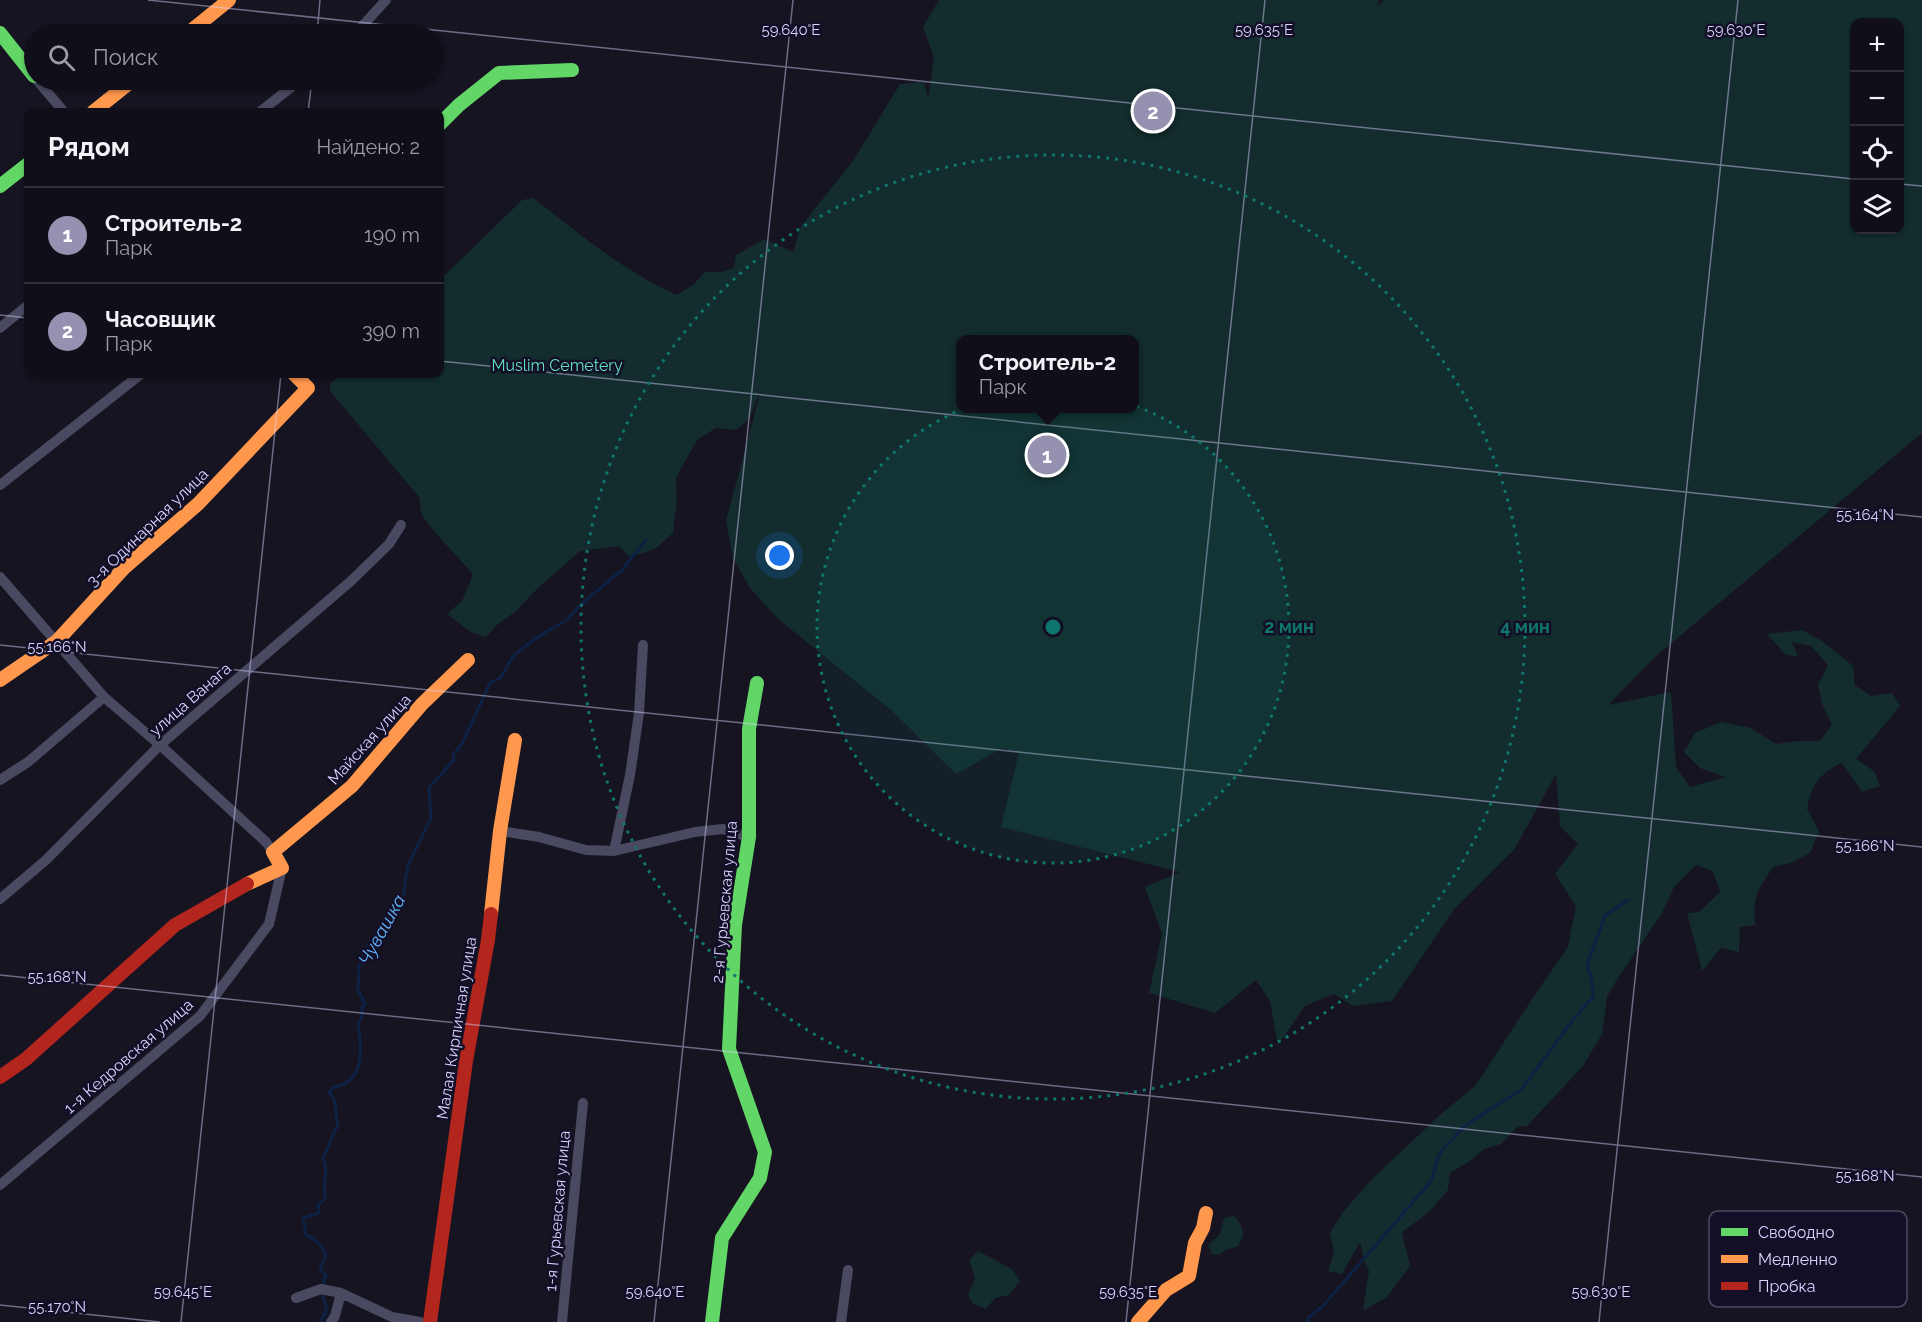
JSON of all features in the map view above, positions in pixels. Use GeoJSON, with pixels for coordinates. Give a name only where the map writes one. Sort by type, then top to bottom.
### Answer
{"type":"FeatureCollection","features":[{"type":"Feature","properties":{"kind":"street"},"geometry":{"type":"LineString","coordinates":[[199,24],[229,0]]}},
{"type":"Feature","properties":{"kind":"street"},"geometry":{"type":"LineString","coordinates":[[364,24],[386,0]]}},
{"type":"Feature","properties":{"kind":"street"},"geometry":{"type":"LineString","coordinates":[[0,33],[24,63]]}},
{"type":"Feature","properties":{"kind":"street"},"geometry":{"type":"LineString","coordinates":[[444,121],[499,73],[572,70]]}},
{"type":"Feature","properties":{"kind":"street"},"geometry":{"type":"LineString","coordinates":[[46,90],[61,108]]}},
{"type":"Feature","properties":{"kind":"street"},"geometry":{"type":"LineString","coordinates":[[98,108],[120,90]]}},
{"type":"Feature","properties":{"kind":"street"},"geometry":{"type":"LineString","coordinates":[[265,108],[288,90]]}},
{"type":"Feature","properties":{"kind":"street"},"geometry":{"type":"LineString","coordinates":[[0,186],[24,167]]}},
{"type":"Feature","properties":{"kind":"street"},"geometry":{"type":"LineString","coordinates":[[0,328],[24,307]]}},
{"type":"Feature","properties":{"kind":"street"},"geometry":{"type":"LineString","coordinates":[[0,484],[136,378]]}},
{"type":"Feature","properties":{"kind":"street","name":"3-я Одинарная улица"},"geometry":{"type":"LineString","coordinates":[[0,680],[57,641],[124,568],[198,504],[308,388],[298,378]]}},
{"type":"Feature","properties":{"kind":"street","name":"улица Ванага"},"geometry":{"type":"LineString","coordinates":[[0,899],[46,860],[160,745],[351,581],[389,544],[401,525]]}},
{"type":"Feature","properties":{"kind":"street"},"geometry":{"type":"LineString","coordinates":[[0,577],[104,697],[266,842],[282,868],[238,888],[175,925],[26,1059],[0,1077]]}},
{"type":"Feature","properties":{"kind":"street"},"geometry":{"type":"LineString","coordinates":[[614,850],[630,775],[639,713],[643,645]]}},
{"type":"Feature","properties":{"kind":"street","name":"Майская улица"},"geometry":{"type":"LineString","coordinates":[[273,852],[352,786],[422,704],[468,660]]}},
{"type":"Feature","properties":{"kind":"street","name":"2-я Гурьевская улица"},"geometry":{"type":"LineString","coordinates":[[712,1322],[722,1238],[760,1178],[765,1152],[729,1049],[735,925],[749,837],[749,729],[757,683]]}},
{"type":"Feature","properties":{"kind":"street"},"geometry":{"type":"LineString","coordinates":[[0,780],[28,762],[104,697]]}},
{"type":"Feature","properties":{"kind":"street","name":"Малая Кирпичная улица"},"geometry":{"type":"LineString","coordinates":[[430,1322],[466,1061],[488,940],[500,831],[514,740]]}},
{"type":"Feature","properties":{"kind":"street"},"geometry":{"type":"LineString","coordinates":[[500,831],[539,837],[586,850],[614,850],[695,832],[723,829],[749,837]]}},
{"type":"Feature","properties":{"kind":"street","name":"1-я Кедровская улица"},"geometry":{"type":"LineString","coordinates":[[4,1182],[200,1016],[269,924],[282,868]]}},
{"type":"Feature","properties":{"kind":"street","name":"1-я Гурьевская улица"},"geometry":{"type":"LineString","coordinates":[[562,1322],[583,1103]]}},
{"type":"Feature","properties":{"kind":"street"},"geometry":{"type":"LineString","coordinates":[[0,1169],[4,1182]]}},
{"type":"Feature","properties":{"kind":"street"},"geometry":{"type":"LineString","coordinates":[[1138,1322],[1166,1290],[1189,1276],[1195,1243],[1203,1228],[1206,1213]]}},
{"type":"Feature","properties":{"kind":"street"},"geometry":{"type":"LineString","coordinates":[[841,1322],[848,1270]]}},
{"type":"Feature","properties":{"kind":"street"},"geometry":{"type":"LineString","coordinates":[[296,1298],[321,1289],[341,1293],[392,1317],[420,1322]]}},
{"type":"Feature","properties":{"kind":"street"},"geometry":{"type":"LineString","coordinates":[[331,1322],[335,1316],[341,1293]]}},
{"type":"Feature","properties":{"kind":"green space","name":"Muslim Cemetery"},"geometry":{"type":"Polygon","coordinates":[[[939,0],[1379,0],[1377,6],[1384,0],[1922,0],[1922,433],[1656,656],[1608,705],[1671,692],[1676,767],[1690,787],[1725,777],[1700,768],[1684,752],[1695,733],[1721,722],[1751,728],[1776,744],[1820,741],[1832,725],[1822,704],[1818,685],[1828,665],[1811,646],[1792,642],[1798,657],[1785,654],[1767,634],[1802,630],[1822,641],[1853,666],[1855,685],[1871,696],[1892,693],[1900,706],[1856,759],[1874,771],[1880,786],[1862,792],[1842,763],[1822,776],[1814,786],[1807,809],[1819,831],[1810,853],[1791,863],[1773,867],[1757,894],[1755,925],[1740,927],[1739,952],[1721,948],[1702,971],[1687,913],[1699,912],[1720,892],[1713,871],[1696,865],[1674,887],[1662,913],[1607,997],[1602,1034],[1583,1066],[1527,1126],[1517,1127],[1501,1144],[1484,1149],[1450,1173],[1448,1190],[1428,1213],[1402,1232],[1410,1266],[1387,1297],[1363,1311],[1369,1271],[1364,1261],[1360,1242],[1342,1274],[1328,1271],[1334,1252],[1330,1233],[1343,1212],[1373,1178],[1440,1115],[1476,1085],[1568,947],[1576,906],[1555,874],[1578,844],[1560,826],[1556,774],[1514,850],[1455,908],[1392,1001],[1353,1006],[1334,994],[1305,1006],[1278,1045],[1270,1001],[1256,980],[1215,1013],[1149,993],[1162,934],[1145,887],[1180,872],[1001,827],[1019,753],[1002,748],[956,774],[891,710],[777,618],[750,588],[733,558],[726,521],[761,390],[749,419],[736,430],[716,428],[697,440],[676,478],[677,500],[673,533],[655,549],[630,557],[619,546],[580,551],[486,637],[471,632],[447,614],[462,601],[473,574],[422,516],[419,497],[330,391],[330,384],[337,378],[444,378],[444,276],[522,200],[533,198],[620,263],[657,286],[677,295],[693,285],[705,272],[722,272],[734,268],[736,255],[764,239],[793,252],[801,226],[853,161],[900,84],[924,82],[928,99],[934,57],[923,27],[939,0]]]}},
{"type":"Feature","properties":{"kind":"green space"},"geometry":{"type":"Polygon","coordinates":[[[1234,1216],[1243,1231],[1238,1246],[1219,1255],[1212,1254],[1208,1245],[1220,1234],[1224,1218],[1234,1216]]]}},
{"type":"Feature","properties":{"kind":"green space"},"geometry":{"type":"Polygon","coordinates":[[[978,1251],[1012,1269],[1020,1281],[1009,1295],[995,1298],[986,1309],[973,1304],[968,1295],[975,1278],[969,1260],[978,1251]]]}},
{"type":"Feature","properties":{"kind":"waterway","name":"Чувашка"},"geometry":{"type":"LineString","coordinates":[[322,1286],[326,1275],[320,1269],[326,1255],[321,1245],[306,1234],[303,1218],[319,1213],[318,1204],[324,1201],[326,1171],[323,1157],[338,1126],[334,1100],[329,1093],[333,1087],[351,1079],[359,1063],[358,1024],[362,1017],[362,1007],[365,1004],[358,990],[359,967],[363,954],[389,911],[403,896],[408,865],[431,818],[429,787],[454,761],[453,755],[462,744],[490,683],[500,678],[514,655],[539,636],[567,620],[580,605],[622,570],[646,540]]}},
{"type":"Feature","properties":{"kind":"waterway"},"geometry":{"type":"LineString","coordinates":[[1308,1322],[1309,1317],[1323,1306],[1432,1180],[1442,1150],[1467,1124],[1521,1090],[1572,1021],[1593,997],[1592,981],[1587,965],[1605,916],[1628,900]]}},
{"type":"Feature","properties":{"kind":"waterway","name":"Чувашка"},"geometry":{"type":"LineString","coordinates":[[320,1322],[327,1310],[322,1292]]}},
{"type":"Feature","properties":{"kind":"traffic: fast"},"geometry":{"type":"LineString","coordinates":[[0,33],[24,63]]}},
{"type":"Feature","properties":{"kind":"traffic: fast"},"geometry":{"type":"LineString","coordinates":[[444,120],[499,73],[572,70]]}},
{"type":"Feature","properties":{"kind":"traffic: fast"},"geometry":{"type":"LineString","coordinates":[[0,186],[24,167]]}},
{"type":"Feature","properties":{"kind":"traffic: fast"},"geometry":{"type":"LineString","coordinates":[[712,1322],[722,1238],[760,1178],[765,1152],[729,1049],[735,925],[749,837],[749,729],[757,683]]}},
{"type":"Feature","properties":{"kind":"traffic: slow"},"geometry":{"type":"LineString","coordinates":[[199,24],[229,0]]}},
{"type":"Feature","properties":{"kind":"traffic: slow"},"geometry":{"type":"LineString","coordinates":[[98,108],[120,90]]}},
{"type":"Feature","properties":{"kind":"traffic: slow"},"geometry":{"type":"LineString","coordinates":[[0,680],[57,641],[124,568],[198,504],[308,388],[298,378]]}},
{"type":"Feature","properties":{"kind":"traffic: slow"},"geometry":{"type":"LineString","coordinates":[[247,884],[282,868],[273,852],[352,786],[422,704],[468,660]]}},
{"type":"Feature","properties":{"kind":"traffic: slow"},"geometry":{"type":"LineString","coordinates":[[491,914],[500,831],[515,740]]}},
{"type":"Feature","properties":{"kind":"traffic: slow"},"geometry":{"type":"LineString","coordinates":[[1138,1322],[1166,1290],[1189,1276],[1195,1243],[1203,1228],[1206,1213]]}},
{"type":"Feature","properties":{"kind":"traffic: jam"},"geometry":{"type":"LineString","coordinates":[[0,1077],[26,1059],[175,925],[247,884]]}},
{"type":"Feature","properties":{"kind":"traffic: jam"},"geometry":{"type":"LineString","coordinates":[[430,1322],[466,1061],[491,914]]}},
{"type":"Feature","properties":{"kind":"place","name":"Часовщик"},"geometry":{"type":"Point","coordinates":[1153,111]}},
{"type":"Feature","properties":{"kind":"place","name":"Строитель-2"},"geometry":{"type":"Point","coordinates":[1047,455]}}]}
